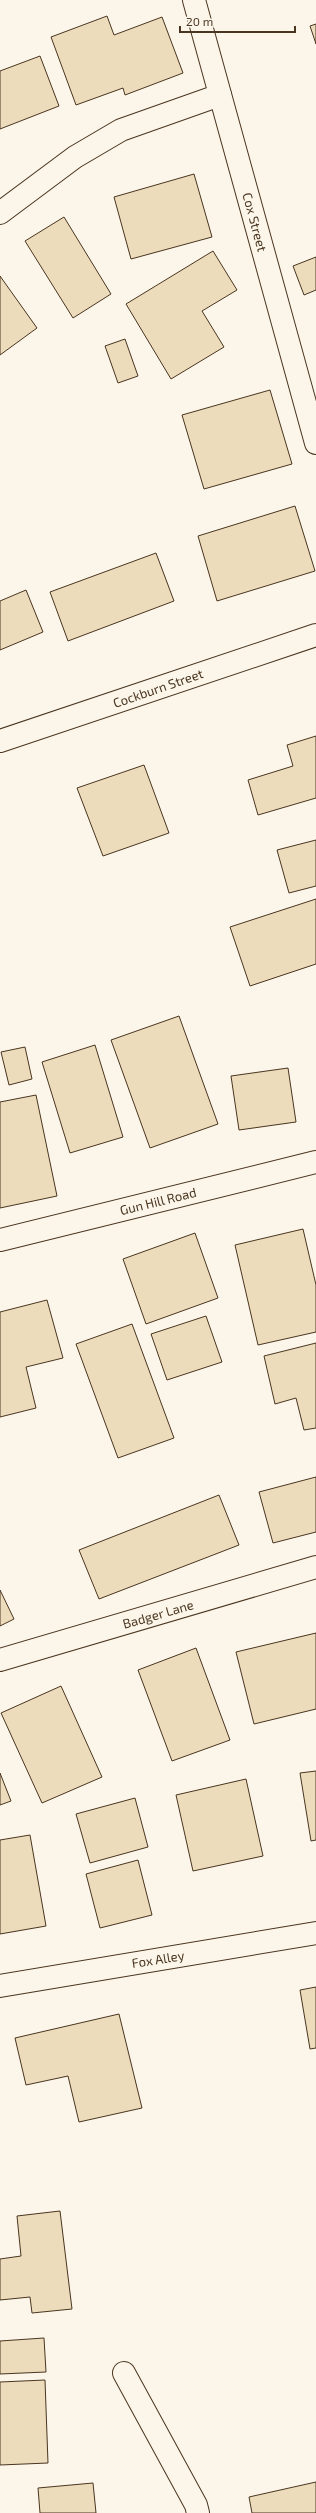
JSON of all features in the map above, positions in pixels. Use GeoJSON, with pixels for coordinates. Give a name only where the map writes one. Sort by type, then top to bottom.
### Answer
{"type":"FeatureCollection","features":[{"type":"Feature","properties":{"kind":"street","name":"Cox Street"},"geometry":{"type":"LineString","coordinates":[[194,0],[316,443]]}},
{"type":"Feature","properties":{"kind":"street"},"geometry":{"type":"LineString","coordinates":[[0,213],[75,157],[121,130],[220,95]]}},
{"type":"Feature","properties":{"kind":"street","name":"Cockburn Street"},"geometry":{"type":"LineString","coordinates":[[0,741],[316,635]]}},
{"type":"Feature","properties":{"kind":"street","name":"Gun Hill Road"},"geometry":{"type":"LineString","coordinates":[[0,1240],[316,1162]]}},
{"type":"Feature","properties":{"kind":"street","name":"Badger Lane"},"geometry":{"type":"LineString","coordinates":[[0,1660],[316,1567]]}},
{"type":"Feature","properties":{"kind":"street","name":"Fox Alley"},"geometry":{"type":"LineString","coordinates":[[0,1986],[316,1933]]}},
{"type":"Feature","properties":{"kind":"street"},"geometry":{"type":"LineString","coordinates":[[124,2373],[196,2505],[198,2513]]}},
{"type":"Feature","properties":{"kind":"building"},"geometry":{"type":"Polygon","coordinates":[[[107,16],[114,35],[162,17],[183,73],[125,95],[123,88],[76,105],[51,37],[107,16]]]}},
{"type":"Feature","properties":{"kind":"building"},"geometry":{"type":"Polygon","coordinates":[[[316,24],[316,44],[310,26],[316,24]]]}},
{"type":"Feature","properties":{"kind":"building"},"geometry":{"type":"Polygon","coordinates":[[[40,56],[59,106],[0,129],[0,71],[40,56]]]}},
{"type":"Feature","properties":{"kind":"building"},"geometry":{"type":"Polygon","coordinates":[[[194,174],[212,237],[131,259],[114,197],[194,174]]]}},
{"type":"Feature","properties":{"kind":"building"},"geometry":{"type":"Polygon","coordinates":[[[64,217],[111,294],[73,318],[25,241],[64,217]]]}},
{"type":"Feature","properties":{"kind":"building"},"geometry":{"type":"Polygon","coordinates":[[[213,251],[237,290],[202,311],[224,347],[171,379],[126,304],[213,251]]]}},
{"type":"Feature","properties":{"kind":"building"},"geometry":{"type":"Polygon","coordinates":[[[316,257],[316,290],[304,295],[293,266],[316,257]]]}},
{"type":"Feature","properties":{"kind":"building"},"geometry":{"type":"Polygon","coordinates":[[[0,276],[37,328],[0,355],[0,276]]]}},
{"type":"Feature","properties":{"kind":"building"},"geometry":{"type":"Polygon","coordinates":[[[125,339],[138,376],[118,383],[105,346],[125,339]]]}},
{"type":"Feature","properties":{"kind":"building"},"geometry":{"type":"Polygon","coordinates":[[[270,390],[292,464],[204,489],[182,415],[270,390]]]}},
{"type":"Feature","properties":{"kind":"building"},"geometry":{"type":"Polygon","coordinates":[[[295,506],[315,571],[217,601],[198,536],[295,506]]]}},
{"type":"Feature","properties":{"kind":"building"},"geometry":{"type":"Polygon","coordinates":[[[156,553],[174,601],[68,641],[50,592],[156,553]]]}},
{"type":"Feature","properties":{"kind":"building"},"geometry":{"type":"Polygon","coordinates":[[[26,590],[43,632],[0,650],[0,601],[26,590]]]}},
{"type":"Feature","properties":{"kind":"building"},"geometry":{"type":"Polygon","coordinates":[[[316,736],[316,798],[258,815],[248,780],[293,766],[287,745],[316,736]]]}},
{"type":"Feature","properties":{"kind":"building"},"geometry":{"type":"Polygon","coordinates":[[[144,765],[169,833],[103,856],[77,788],[144,765]]]}},
{"type":"Feature","properties":{"kind":"building"},"geometry":{"type":"Polygon","coordinates":[[[316,840],[316,886],[289,893],[277,850],[316,840]]]}},
{"type":"Feature","properties":{"kind":"building"},"geometry":{"type":"Polygon","coordinates":[[[316,899],[316,964],[250,986],[230,927],[316,899]]]}},
{"type":"Feature","properties":{"kind":"building"},"geometry":{"type":"Polygon","coordinates":[[[179,1016],[218,1124],[150,1148],[111,1040],[179,1016]]]}},
{"type":"Feature","properties":{"kind":"building"},"geometry":{"type":"Polygon","coordinates":[[[95,1045],[123,1137],[70,1153],[42,1062],[95,1045]]]}},
{"type":"Feature","properties":{"kind":"building"},"geometry":{"type":"Polygon","coordinates":[[[25,1047],[32,1079],[9,1085],[1,1052],[25,1047]]]}},
{"type":"Feature","properties":{"kind":"building"},"geometry":{"type":"Polygon","coordinates":[[[288,1068],[296,1122],[239,1130],[231,1076],[288,1068]]]}},
{"type":"Feature","properties":{"kind":"building"},"geometry":{"type":"Polygon","coordinates":[[[36,1095],[57,1196],[0,1208],[0,1102],[36,1095]]]}},
{"type":"Feature","properties":{"kind":"building"},"geometry":{"type":"Polygon","coordinates":[[[303,1229],[316,1285],[316,1332],[258,1345],[235,1245],[303,1229]]]}},
{"type":"Feature","properties":{"kind":"building"},"geometry":{"type":"Polygon","coordinates":[[[195,1233],[218,1298],[146,1324],[123,1259],[195,1233]]]}},
{"type":"Feature","properties":{"kind":"building"},"geometry":{"type":"Polygon","coordinates":[[[47,1300],[63,1358],[26,1367],[36,1408],[0,1417],[0,1312],[47,1300]]]}},
{"type":"Feature","properties":{"kind":"building"},"geometry":{"type":"Polygon","coordinates":[[[206,1316],[222,1362],[167,1380],[151,1334],[206,1316]]]}},
{"type":"Feature","properties":{"kind":"building"},"geometry":{"type":"Polygon","coordinates":[[[132,1324],[174,1438],[118,1458],[76,1344],[132,1324]]]}},
{"type":"Feature","properties":{"kind":"building"},"geometry":{"type":"Polygon","coordinates":[[[316,1343],[316,1428],[304,1430],[296,1398],[275,1404],[264,1356],[316,1343]]]}},
{"type":"Feature","properties":{"kind":"building"},"geometry":{"type":"Polygon","coordinates":[[[316,1477],[316,1532],[273,1543],[259,1492],[316,1477]]]}},
{"type":"Feature","properties":{"kind":"building"},"geometry":{"type":"Polygon","coordinates":[[[219,1495],[239,1545],[99,1599],[79,1550],[219,1495]]]}},
{"type":"Feature","properties":{"kind":"building"},"geometry":{"type":"Polygon","coordinates":[[[0,1590],[14,1619],[0,1626],[0,1590]]]}},
{"type":"Feature","properties":{"kind":"building"},"geometry":{"type":"Polygon","coordinates":[[[316,1633],[316,1709],[254,1724],[236,1652],[316,1633]]]}},
{"type":"Feature","properties":{"kind":"building"},"geometry":{"type":"Polygon","coordinates":[[[196,1648],[230,1740],[172,1761],[138,1670],[196,1648]]]}},
{"type":"Feature","properties":{"kind":"building"},"geometry":{"type":"Polygon","coordinates":[[[61,1686],[102,1777],[42,1803],[1,1713],[61,1686]]]}},
{"type":"Feature","properties":{"kind":"building"},"geometry":{"type":"Polygon","coordinates":[[[316,1771],[316,1840],[311,1841],[300,1773],[316,1771]]]}},
{"type":"Feature","properties":{"kind":"building"},"geometry":{"type":"Polygon","coordinates":[[[0,1773],[11,1801],[0,1805],[0,1773]]]}},
{"type":"Feature","properties":{"kind":"building"},"geometry":{"type":"Polygon","coordinates":[[[246,1779],[263,1856],[193,1871],[176,1795],[246,1779]]]}},
{"type":"Feature","properties":{"kind":"building"},"geometry":{"type":"Polygon","coordinates":[[[135,1798],[148,1847],[90,1863],[76,1814],[135,1798]]]}},
{"type":"Feature","properties":{"kind":"building"},"geometry":{"type":"Polygon","coordinates":[[[30,1835],[46,1926],[0,1934],[0,1840],[30,1835]]]}},
{"type":"Feature","properties":{"kind":"building"},"geometry":{"type":"Polygon","coordinates":[[[138,1860],[152,1915],[100,1928],[86,1874],[138,1860]]]}},
{"type":"Feature","properties":{"kind":"building"},"geometry":{"type":"Polygon","coordinates":[[[316,1987],[316,2048],[310,2049],[300,1990],[316,1987]]]}},
{"type":"Feature","properties":{"kind":"building"},"geometry":{"type":"Polygon","coordinates":[[[119,2014],[142,2108],[79,2122],[68,2076],[26,2085],[15,2038],[119,2014]]]}},
{"type":"Feature","properties":{"kind":"building"},"geometry":{"type":"Polygon","coordinates":[[[60,2211],[72,2309],[32,2313],[30,2297],[0,2300],[0,2259],[21,2256],[17,2216],[60,2211]]]}},
{"type":"Feature","properties":{"kind":"building"},"geometry":{"type":"Polygon","coordinates":[[[44,2338],[46,2372],[0,2374],[0,2341],[44,2338]]]}},
{"type":"Feature","properties":{"kind":"building"},"geometry":{"type":"Polygon","coordinates":[[[45,2380],[48,2463],[0,2465],[0,2382],[45,2380]]]}},
{"type":"Feature","properties":{"kind":"building"},"geometry":{"type":"Polygon","coordinates":[[[316,2482],[316,2513],[252,2513],[249,2497],[316,2482]]]}},
{"type":"Feature","properties":{"kind":"building"},"geometry":{"type":"Polygon","coordinates":[[[93,2483],[96,2513],[40,2513],[38,2488],[93,2483]]]}}]}
